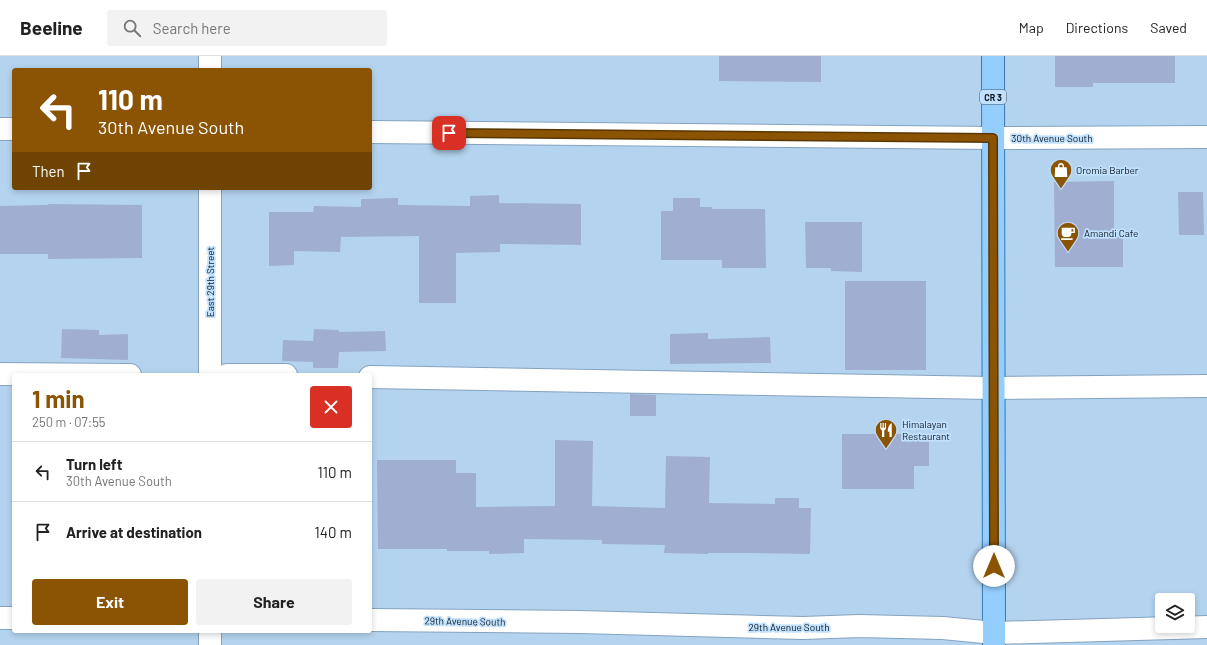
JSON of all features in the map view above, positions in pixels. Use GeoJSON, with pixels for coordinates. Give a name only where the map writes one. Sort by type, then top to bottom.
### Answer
{"type":"FeatureCollection","features":[{"type":"Feature","properties":{"kind":"main road","name":"CR 3"},"geometry":{"type":"LineString","coordinates":[[993,56],[992,388],[994,639]]}},
{"type":"Feature","properties":{"kind":"street"},"geometry":{"type":"LineString","coordinates":[[210,56],[210,68]]}},
{"type":"Feature","properties":{"kind":"street"},"geometry":{"type":"LineString","coordinates":[[0,129],[12,129]]}},
{"type":"Feature","properties":{"kind":"street","name":"30th Avenue South"},"geometry":{"type":"LineString","coordinates":[[372,132],[993,138],[1207,137]]}},
{"type":"Feature","properties":{"kind":"street","name":"East 29th Street"},"geometry":{"type":"LineString","coordinates":[[210,190],[210,373]]}},
{"type":"Feature","properties":{"kind":"street"},"geometry":{"type":"LineString","coordinates":[[0,374],[12,374]]}},
{"type":"Feature","properties":{"kind":"street"},"geometry":{"type":"LineString","coordinates":[[372,376],[992,388],[1207,386]]}},
{"type":"Feature","properties":{"kind":"street"},"geometry":{"type":"LineString","coordinates":[[0,618],[12,618]]}},
{"type":"Feature","properties":{"kind":"street","name":"29th Avenue South"},"geometry":{"type":"LineString","coordinates":[[372,620],[580,622],[803,628],[860,626],[943,628],[994,639],[1207,627]]}},
{"type":"Feature","properties":{"kind":"street"},"geometry":{"type":"LineString","coordinates":[[210,633],[210,645]]}},
{"type":"Feature","properties":{"kind":"building"},"geometry":{"type":"Polygon","coordinates":[[[719,56],[821,56],[821,82],[719,81],[719,56]]]}},
{"type":"Feature","properties":{"kind":"building"},"geometry":{"type":"Polygon","coordinates":[[[1055,56],[1175,56],[1175,83],[1093,83],[1093,87],[1055,87],[1055,56]]]}},
{"type":"Feature","properties":{"kind":"building"},"geometry":{"type":"Polygon","coordinates":[[[1114,181],[1114,237],[1123,237],[1123,267],[1055,267],[1054,182],[1114,181]]]}},
{"type":"Feature","properties":{"kind":"building"},"geometry":{"type":"Polygon","coordinates":[[[1178,192],[1203,192],[1204,235],[1179,235],[1178,192]]]}},
{"type":"Feature","properties":{"kind":"building"},"geometry":{"type":"Polygon","coordinates":[[[499,195],[499,203],[581,204],[581,245],[500,244],[500,252],[456,253],[456,303],[419,303],[419,236],[341,237],[340,252],[294,251],[294,265],[269,266],[269,212],[313,212],[314,206],[361,207],[361,199],[398,198],[398,205],[470,206],[470,196],[499,195]]]}},
{"type":"Feature","properties":{"kind":"building"},"geometry":{"type":"Polygon","coordinates":[[[673,198],[700,198],[700,207],[712,207],[712,209],[765,209],[766,268],[722,268],[722,260],[661,260],[661,211],[673,211],[673,198]]]}},
{"type":"Feature","properties":{"kind":"building"},"geometry":{"type":"Polygon","coordinates":[[[48,204],[142,205],[142,258],[48,259],[48,254],[0,254],[0,206],[48,204]]]}},
{"type":"Feature","properties":{"kind":"building"},"geometry":{"type":"Polygon","coordinates":[[[805,222],[862,222],[862,272],[831,271],[831,268],[806,268],[805,222]]]}},
{"type":"Feature","properties":{"kind":"building"},"geometry":{"type":"Polygon","coordinates":[[[845,281],[926,281],[926,370],[845,370],[845,281]]]}},
{"type":"Feature","properties":{"kind":"building"},"geometry":{"type":"Polygon","coordinates":[[[62,329],[99,330],[99,335],[128,334],[128,360],[61,358],[62,329]]]}},
{"type":"Feature","properties":{"kind":"building"},"geometry":{"type":"Polygon","coordinates":[[[314,329],[339,330],[339,332],[385,331],[386,351],[339,352],[338,368],[313,368],[313,362],[282,361],[283,340],[313,341],[314,329]]]}},
{"type":"Feature","properties":{"kind":"building"},"geometry":{"type":"Polygon","coordinates":[[[708,333],[708,339],[770,337],[771,363],[670,364],[670,334],[708,333]]]}},
{"type":"Feature","properties":{"kind":"building"},"geometry":{"type":"Polygon","coordinates":[[[630,394],[656,395],[656,416],[630,416],[630,394]]]}},
{"type":"Feature","properties":{"kind":"building","name":"Himalayan Restaurant"},"geometry":{"type":"Polygon","coordinates":[[[842,434],[929,434],[929,466],[914,466],[914,489],[842,489],[842,434]]]}},
{"type":"Feature","properties":{"kind":"building"},"geometry":{"type":"Polygon","coordinates":[[[555,440],[593,441],[592,506],[665,508],[666,456],[710,457],[709,503],[775,504],[775,498],[799,498],[799,508],[811,508],[810,554],[664,553],[665,545],[602,544],[602,540],[524,539],[524,553],[489,554],[489,551],[447,551],[447,549],[378,549],[377,460],[456,460],[456,473],[476,473],[476,507],[555,506],[555,440]]]}},
{"type":"Feature","properties":{"kind":"place","name":"Oromia Barber"},"geometry":{"type":"Point","coordinates":[1061,190]}},
{"type":"Feature","properties":{"kind":"place","name":"Amandi Cafe"},"geometry":{"type":"Point","coordinates":[1068,252]}},
{"type":"Feature","properties":{"kind":"place","name":"Himalayan Restaurant"},"geometry":{"type":"Point","coordinates":[886,450]}},
{"type":"Feature","properties":{"kind":"route"},"geometry":{"type":"LineString","coordinates":[[449,133],[993,138],[992,388],[994,566]]}}]}
